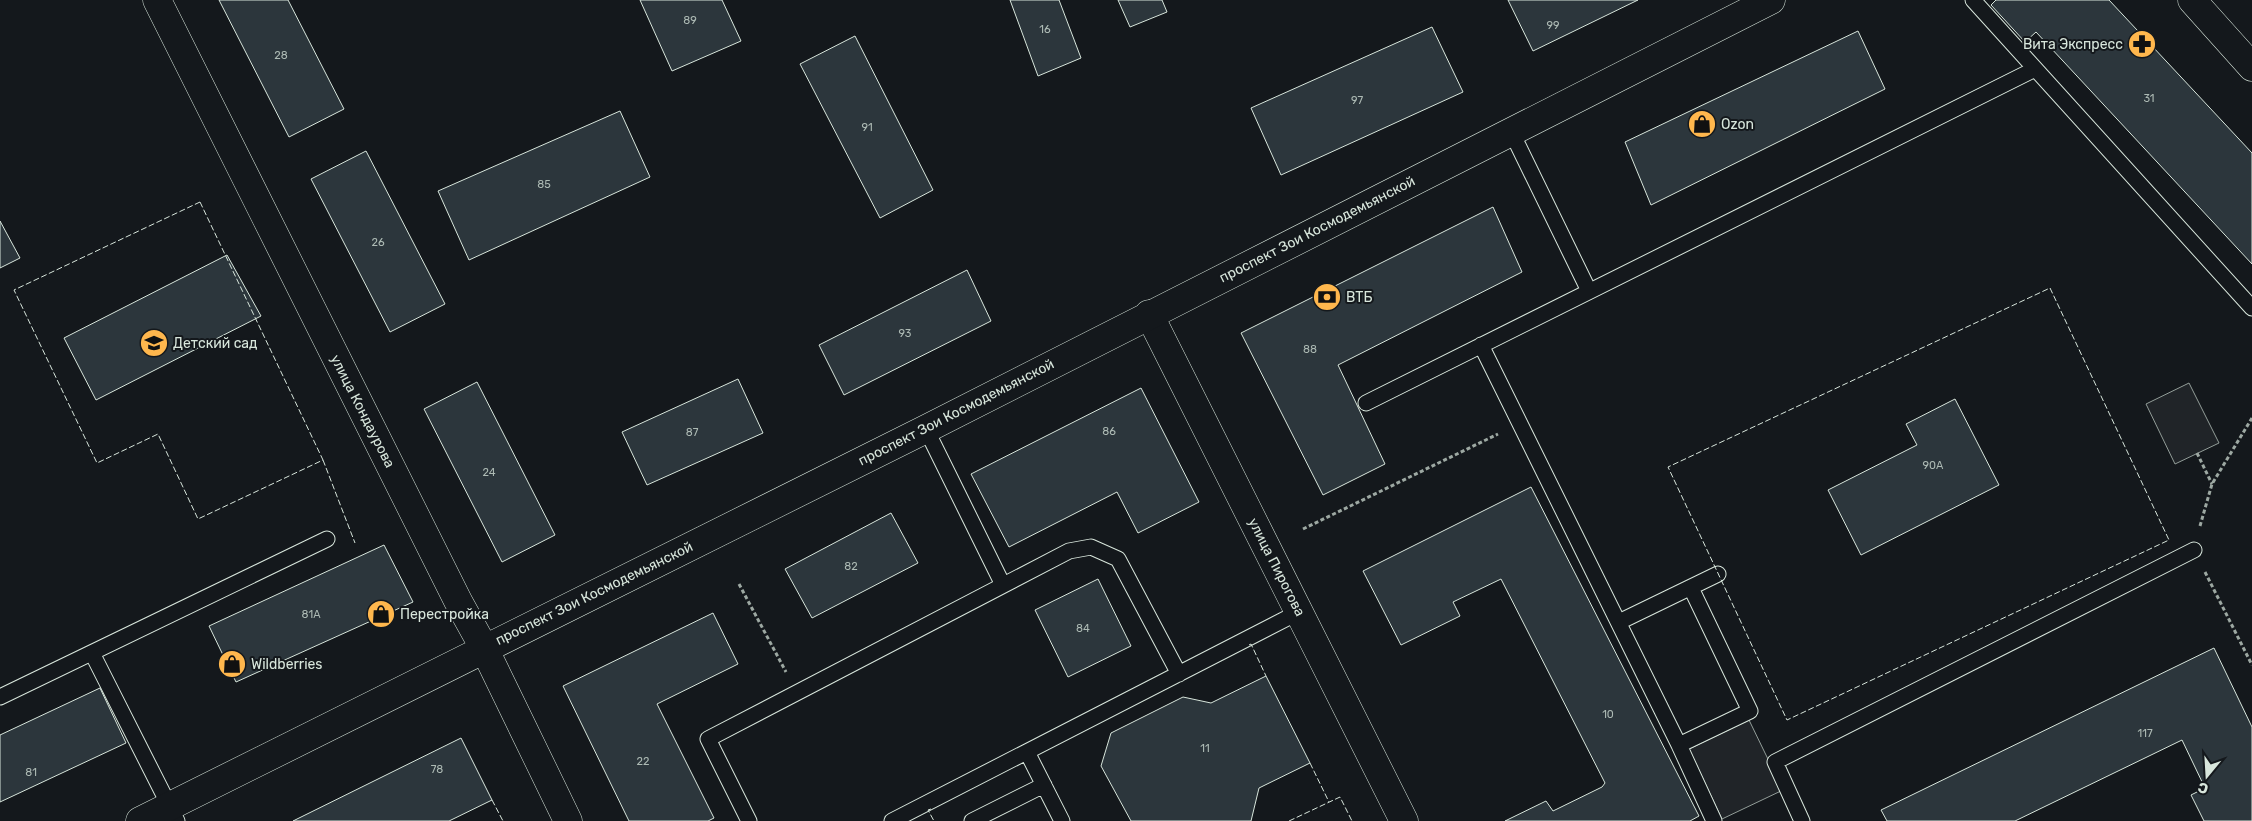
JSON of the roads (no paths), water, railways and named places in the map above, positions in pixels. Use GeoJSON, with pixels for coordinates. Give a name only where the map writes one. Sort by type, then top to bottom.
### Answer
{"type":"FeatureCollection","features":[{"type":"Feature","properties":{"kind":"street","name":"улица Кондаурова"},"geometry":{"type":"LineString","coordinates":[[157,0],[458,601],[484,648],[568,821]]}},
{"type":"Feature","properties":{"kind":"street","name":"проспект Зои Космодемьянской"},"geometry":{"type":"LineString","coordinates":[[140,821],[174,814],[484,648],[926,428],[1771,0]]}},
{"type":"Feature","properties":{"kind":"street"},"geometry":{"type":"LineString","coordinates":[[2192,0],[2252,66]]}},
{"type":"Feature","properties":{"kind":"street","name":"улица Пирогова"},"geometry":{"type":"LineString","coordinates":[[1149,314],[1404,821]]}},
{"type":"Feature","properties":{"kind":"lane"},"geometry":{"type":"LineString","coordinates":[[1973,0],[2252,308]]}},
{"type":"Feature","properties":{"kind":"lane"},"geometry":{"type":"LineString","coordinates":[[1366,403],[2035,69]]}},
{"type":"Feature","properties":{"kind":"lane"},"geometry":{"type":"LineString","coordinates":[[1510,131],[1589,291]]}},
{"type":"Feature","properties":{"kind":"lane"},"geometry":{"type":"LineString","coordinates":[[1480,345],[1619,622],[1714,821]]}},
{"type":"Feature","properties":{"kind":"lane"},"geometry":{"type":"LineString","coordinates":[[926,428],[1003,585]]}},
{"type":"Feature","properties":{"kind":"lane"},"geometry":{"type":"LineString","coordinates":[[0,697],[327,539]]}},
{"type":"Feature","properties":{"kind":"lane"},"geometry":{"type":"LineString","coordinates":[[748,821],[708,739],[1069,551],[1091,547],[1118,559],[1179,674]]}},
{"type":"Feature","properties":{"kind":"lane"},"geometry":{"type":"LineString","coordinates":[[1802,821],[1775,762],[2194,550]]}},
{"type":"Feature","properties":{"kind":"lane"},"geometry":{"type":"LineString","coordinates":[[1619,622],[1718,574]]}},
{"type":"Feature","properties":{"kind":"lane"},"geometry":{"type":"LineString","coordinates":[[1679,745],[1750,711],[1691,588]]}},
{"type":"Feature","properties":{"kind":"lane"},"geometry":{"type":"LineString","coordinates":[[895,820],[1299,612]]}},
{"type":"Feature","properties":{"kind":"lane"},"geometry":{"type":"LineString","coordinates":[[92,653],[174,814]]}},
{"type":"Feature","properties":{"kind":"lane"},"geometry":{"type":"LineString","coordinates":[[1027,752],[1062,821]]}},
{"type":"Feature","properties":{"kind":"lane"},"geometry":{"type":"LineString","coordinates":[[972,821],[1044,785]]}},
{"type":"Feature","properties":{"kind":"place","name":"Вита Экспресс"},"geometry":{"type":"Point","coordinates":[2142,44]}},
{"type":"Feature","properties":{"kind":"place","name":"Ozon"},"geometry":{"type":"Point","coordinates":[1702,124]}},
{"type":"Feature","properties":{"kind":"place","name":"ВТБ"},"geometry":{"type":"Point","coordinates":[1327,297]}},
{"type":"Feature","properties":{"kind":"place","name":"Детский сад"},"geometry":{"type":"Point","coordinates":[154,343]}},
{"type":"Feature","properties":{"kind":"place","name":"Перестройка"},"geometry":{"type":"Point","coordinates":[381,614]}},
{"type":"Feature","properties":{"kind":"place","name":"Wildberries"},"geometry":{"type":"Point","coordinates":[232,664]}}]}
